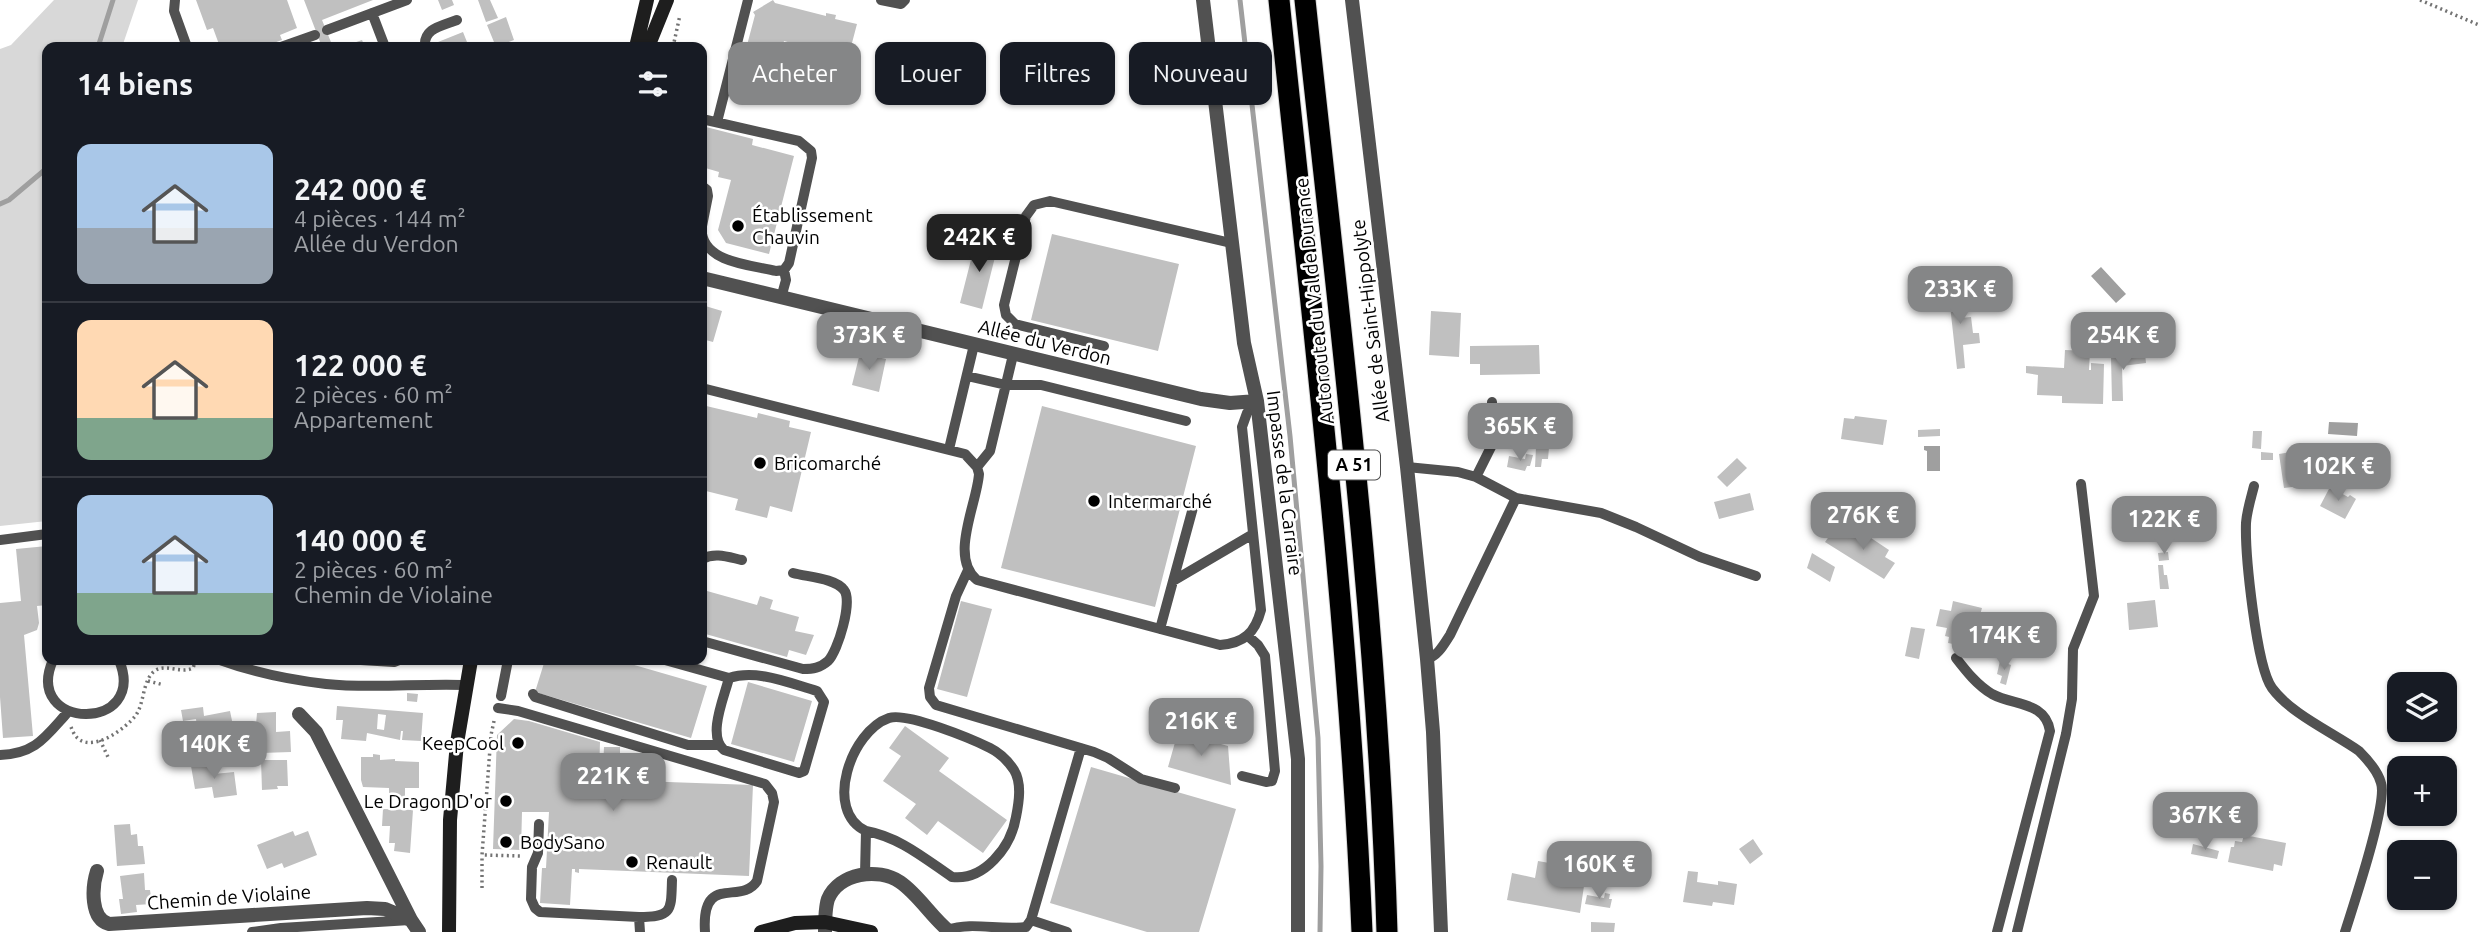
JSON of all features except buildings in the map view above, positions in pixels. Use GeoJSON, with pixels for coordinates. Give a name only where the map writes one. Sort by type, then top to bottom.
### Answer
{"type":"FeatureCollection","features":[{"type":"Feature","properties":{"kind":"highway","name":"Autoroute du Val de Durance"},"geometry":{"type":"LineString","coordinates":[[1279,0],[1342,608],[1356,792],[1362,932]]}},
{"type":"Feature","properties":{"kind":"highway","name":"Autoroute du Val de Durance"},"geometry":{"type":"LineString","coordinates":[[1305,0],[1373,661],[1384,819],[1387,932]]}},
{"type":"Feature","properties":{"kind":"main road"},"geometry":{"type":"LineString","coordinates":[[637,42],[646,0]]}},
{"type":"Feature","properties":{"kind":"main road"},"geometry":{"type":"LineString","coordinates":[[650,42],[667,0]]}},
{"type":"Feature","properties":{"kind":"main road"},"geometry":{"type":"LineString","coordinates":[[449,932],[450,820],[457,743],[470,665]]}},
{"type":"Feature","properties":{"kind":"main road"},"geometry":{"type":"LineString","coordinates":[[761,932],[795,923],[871,932]]}},
{"type":"Feature","properties":{"kind":"street","name":"Impasse de la Carraire"},"geometry":{"type":"LineString","coordinates":[[1203,0],[1245,352],[1257,401],[1298,759],[1298,932]]}},
{"type":"Feature","properties":{"kind":"street","name":"Allée de Saint-Hippolyte"},"geometry":{"type":"LineString","coordinates":[[1352,0],[1427,659],[1433,732],[1441,932]]}},
{"type":"Feature","properties":{"kind":"street","name":"Allée du Verdon"},"geometry":{"type":"LineString","coordinates":[[707,279],[1201,399],[1230,403],[1257,401]]}},
{"type":"Feature","properties":{"kind":"street"},"geometry":{"type":"LineString","coordinates":[[299,714],[316,732],[415,926]]}},
{"type":"Feature","properties":{"kind":"street","name":"Chemin de Violaine"},"geometry":{"type":"LineString","coordinates":[[97,871],[95,913],[102,922],[109,924],[367,908],[385,909],[415,926]]}},
{"type":"Feature","properties":{"kind":"street"},"geometry":{"type":"LineString","coordinates":[[825,927],[828,900],[837,886],[865,874],[891,877],[902,883],[949,931]]}},
{"type":"Feature","properties":{"kind":"lane"},"geometry":{"type":"LineString","coordinates":[[175,0],[174,11],[185,42]]}},
{"type":"Feature","properties":{"kind":"lane"},"geometry":{"type":"LineString","coordinates":[[327,30],[407,0]]}},
{"type":"Feature","properties":{"kind":"lane"},"geometry":{"type":"LineString","coordinates":[[717,122],[748,0]]}},
{"type":"Feature","properties":{"kind":"lane"},"geometry":{"type":"LineString","coordinates":[[881,0],[900,2]]}},
{"type":"Feature","properties":{"kind":"lane"},"geometry":{"type":"LineString","coordinates":[[372,13],[384,42]]}},
{"type":"Feature","properties":{"kind":"lane"},"geometry":{"type":"LineString","coordinates":[[425,42],[429,31],[457,20]]}},
{"type":"Feature","properties":{"kind":"lane"},"geometry":{"type":"LineString","coordinates":[[294,42],[315,34]]}},
{"type":"Feature","properties":{"kind":"lane"},"geometry":{"type":"LineString","coordinates":[[707,120],[799,141],[811,150],[813,158],[789,263],[784,270],[786,280],[781,298]]}},
{"type":"Feature","properties":{"kind":"lane"},"geometry":{"type":"LineString","coordinates":[[1104,346],[1015,324],[1006,315],[1004,304],[1026,216],[1034,205],[1050,201],[1231,243]]}},
{"type":"Feature","properties":{"kind":"lane"},"geometry":{"type":"LineString","coordinates":[[707,247],[720,257],[776,271],[784,270]]}},
{"type":"Feature","properties":{"kind":"lane"},"geometry":{"type":"LineString","coordinates":[[949,449],[974,345]]}},
{"type":"Feature","properties":{"kind":"lane"},"geometry":{"type":"LineString","coordinates":[[977,467],[990,451],[1013,355]]}},
{"type":"Feature","properties":{"kind":"lane"},"geometry":{"type":"LineString","coordinates":[[967,376],[1006,385],[1041,385],[1186,421]]}},
{"type":"Feature","properties":{"kind":"lane"},"geometry":{"type":"LineString","coordinates":[[707,389],[965,454],[977,467],[979,482],[965,543],[968,570],[956,596],[929,688],[930,697],[936,705],[1081,748],[1108,758],[1141,779],[1175,788]]}},
{"type":"Feature","properties":{"kind":"lane"},"geometry":{"type":"LineString","coordinates":[[968,570],[977,580],[1220,645],[1235,644],[1248,636],[1257,624],[1261,610],[1242,427],[1247,413],[1257,401]]}},
{"type":"Feature","properties":{"kind":"lane"},"geometry":{"type":"LineString","coordinates":[[1476,477],[1494,441],[1492,402]]}},
{"type":"Feature","properties":{"kind":"lane"},"geometry":{"type":"LineString","coordinates":[[1407,467],[1431,468],[1476,477],[1517,498],[1601,513],[1700,558],[1756,576]]}},
{"type":"Feature","properties":{"kind":"lane"},"geometry":{"type":"LineString","coordinates":[[2017,932],[2066,734],[2072,699],[2074,649],[2094,596],[2081,484]]}},
{"type":"Feature","properties":{"kind":"lane"},"geometry":{"type":"LineString","coordinates":[[2254,486],[2248,510],[2247,539],[2258,645],[2266,677],[2272,688],[2295,710],[2359,751],[2382,784],[2380,811],[2345,932]]}},
{"type":"Feature","properties":{"kind":"lane"},"geometry":{"type":"LineString","coordinates":[[1427,659],[1433,658],[1450,635],[1517,498]]}},
{"type":"Feature","properties":{"kind":"lane"},"geometry":{"type":"LineString","coordinates":[[1160,629],[1194,504]]}},
{"type":"Feature","properties":{"kind":"lane"},"geometry":{"type":"LineString","coordinates":[[1173,581],[1254,534]]}},
{"type":"Feature","properties":{"kind":"lane"},"geometry":{"type":"LineString","coordinates":[[0,540],[42,535]]}},
{"type":"Feature","properties":{"kind":"lane"},"geometry":{"type":"LineString","coordinates":[[707,556],[719,555],[741,560]]}},
{"type":"Feature","properties":{"kind":"lane"},"geometry":{"type":"LineString","coordinates":[[707,642],[803,669],[817,668],[826,663],[834,654],[849,603],[846,592],[838,584],[793,573]]}},
{"type":"Feature","properties":{"kind":"lane"},"geometry":{"type":"LineString","coordinates":[[1242,776],[1266,782],[1272,781],[1275,771],[1265,656],[1248,636]]}},
{"type":"Feature","properties":{"kind":"lane"},"geometry":{"type":"LineString","coordinates":[[1956,658],[1984,689],[1994,695],[2034,707],[2044,715],[2050,731],[1997,932]]}},
{"type":"Feature","properties":{"kind":"lane"},"geometry":{"type":"LineString","coordinates":[[52,665],[48,681],[52,694],[68,712],[80,715],[93,715],[114,704],[121,694],[124,682],[121,665]]}},
{"type":"Feature","properties":{"kind":"lane"},"geometry":{"type":"LineString","coordinates":[[238,665],[328,684],[467,685]]}},
{"type":"Feature","properties":{"kind":"lane"},"geometry":{"type":"LineString","coordinates":[[256,665],[259,671]]}},
{"type":"Feature","properties":{"kind":"lane"},"geometry":{"type":"LineString","coordinates":[[501,696],[507,665]]}},
{"type":"Feature","properties":{"kind":"lane"},"geometry":{"type":"LineString","coordinates":[[683,665],[729,678],[748,674],[817,691],[824,702],[804,771],[799,773],[724,750],[718,745],[715,733],[729,678]]}},
{"type":"Feature","properties":{"kind":"lane"},"geometry":{"type":"LineString","coordinates":[[533,694],[688,745],[718,745]]}},
{"type":"Feature","properties":{"kind":"lane"},"geometry":{"type":"LineString","coordinates":[[498,709],[518,711],[765,784],[772,793],[774,802],[757,881],[750,888],[712,898],[706,906],[705,932]]}},
{"type":"Feature","properties":{"kind":"lane"},"geometry":{"type":"LineString","coordinates":[[0,755],[26,752],[37,746],[68,712]]}},
{"type":"Feature","properties":{"kind":"lane"},"geometry":{"type":"LineString","coordinates":[[893,716],[908,717],[992,749],[1004,758],[1015,772],[1019,785],[1019,804],[1015,823],[1007,843],[991,863],[975,875],[952,877],[900,841],[866,831],[854,826],[844,792],[855,749],[866,732],[880,721],[893,716]]}},
{"type":"Feature","properties":{"kind":"lane"},"geometry":{"type":"LineString","coordinates":[[949,931],[961,925],[1014,929],[1026,927],[1031,920],[1081,748]]}},
{"type":"Feature","properties":{"kind":"lane"},"geometry":{"type":"LineString","coordinates":[[539,824],[538,853],[532,867],[531,899],[540,912],[656,917],[669,910],[672,880]]}},
{"type":"Feature","properties":{"kind":"lane"},"geometry":{"type":"LineString","coordinates":[[865,874],[866,831]]}},
{"type":"Feature","properties":{"kind":"lane"},"geometry":{"type":"LineString","coordinates":[[639,917],[640,932]]}},
{"type":"Feature","properties":{"kind":"lane"},"geometry":{"type":"LineString","coordinates":[[1031,920],[1067,932]]}},
{"type":"Feature","properties":{"kind":"lane"},"geometry":{"type":"LineString","coordinates":[[252,932],[281,928],[415,926]]}},
{"type":"Feature","properties":{"kind":"path"},"geometry":{"type":"LineString","coordinates":[[2420,0],[2479,25]]}},
{"type":"Feature","properties":{"kind":"path"},"geometry":{"type":"LineString","coordinates":[[674,42],[680,12]]}},
{"type":"Feature","properties":{"kind":"path"},"geometry":{"type":"LineString","coordinates":[[148,681],[164,685]]}},
{"type":"Feature","properties":{"kind":"path"},"geometry":{"type":"LineString","coordinates":[[482,888],[491,735],[498,709]]}},
{"type":"Feature","properties":{"kind":"path"},"geometry":{"type":"LineString","coordinates":[[100,740],[108,757]]}},
{"type":"Feature","properties":{"kind":"path"},"geometry":{"type":"LineString","coordinates":[[482,855],[528,856]]}},
{"type":"Feature","properties":{"kind":"shaded area"},"geometry":{"type":"Polygon","coordinates":[[[54,0],[138,0],[124,42],[42,42],[42,522],[0,526],[0,49],[11,45],[54,0]]]}},
{"type":"Feature","properties":{"kind":"shaded area"},"geometry":{"type":"Polygon","coordinates":[[[2101,267],[2126,294],[2116,303],[2091,276],[2101,267]]]}},
{"type":"Feature","properties":{"kind":"shaded area"},"geometry":{"type":"Polygon","coordinates":[[[2329,422],[2358,423],[2357,436],[2328,434],[2329,422]]]}},
{"type":"Feature","properties":{"kind":"shaded area"},"geometry":{"type":"Polygon","coordinates":[[[1924,446],[1940,446],[1940,471],[1927,471],[1927,451],[1924,446]]]}},
{"type":"Feature","properties":{"kind":"waterway"},"geometry":{"type":"LineString","coordinates":[[100,42],[113,0]]}},
{"type":"Feature","properties":{"kind":"waterway"},"geometry":{"type":"LineString","coordinates":[[1240,0],[1290,436],[1318,738],[1320,932]]}},
{"type":"Feature","properties":{"kind":"waterway"},"geometry":{"type":"LineString","coordinates":[[0,204],[9,200],[42,172]]}},
{"type":"Feature","properties":{"kind":"place","name":"Établissement Chauvin"},"geometry":{"type":"Point","coordinates":[738,226]}},
{"type":"Feature","properties":{"kind":"place","name":"Bricomarché"},"geometry":{"type":"Point","coordinates":[760,463]}},
{"type":"Feature","properties":{"kind":"place","name":"Intermarché"},"geometry":{"type":"Point","coordinates":[1094,501]}},
{"type":"Feature","properties":{"kind":"place","name":"KeepCool"},"geometry":{"type":"Point","coordinates":[518,743]}},
{"type":"Feature","properties":{"kind":"place","name":"Le Dragon D'or"},"geometry":{"type":"Point","coordinates":[506,801]}},
{"type":"Feature","properties":{"kind":"place","name":"BodySano"},"geometry":{"type":"Point","coordinates":[506,842]}},
{"type":"Feature","properties":{"kind":"place","name":"Renault"},"geometry":{"type":"Point","coordinates":[632,862]}}]}
